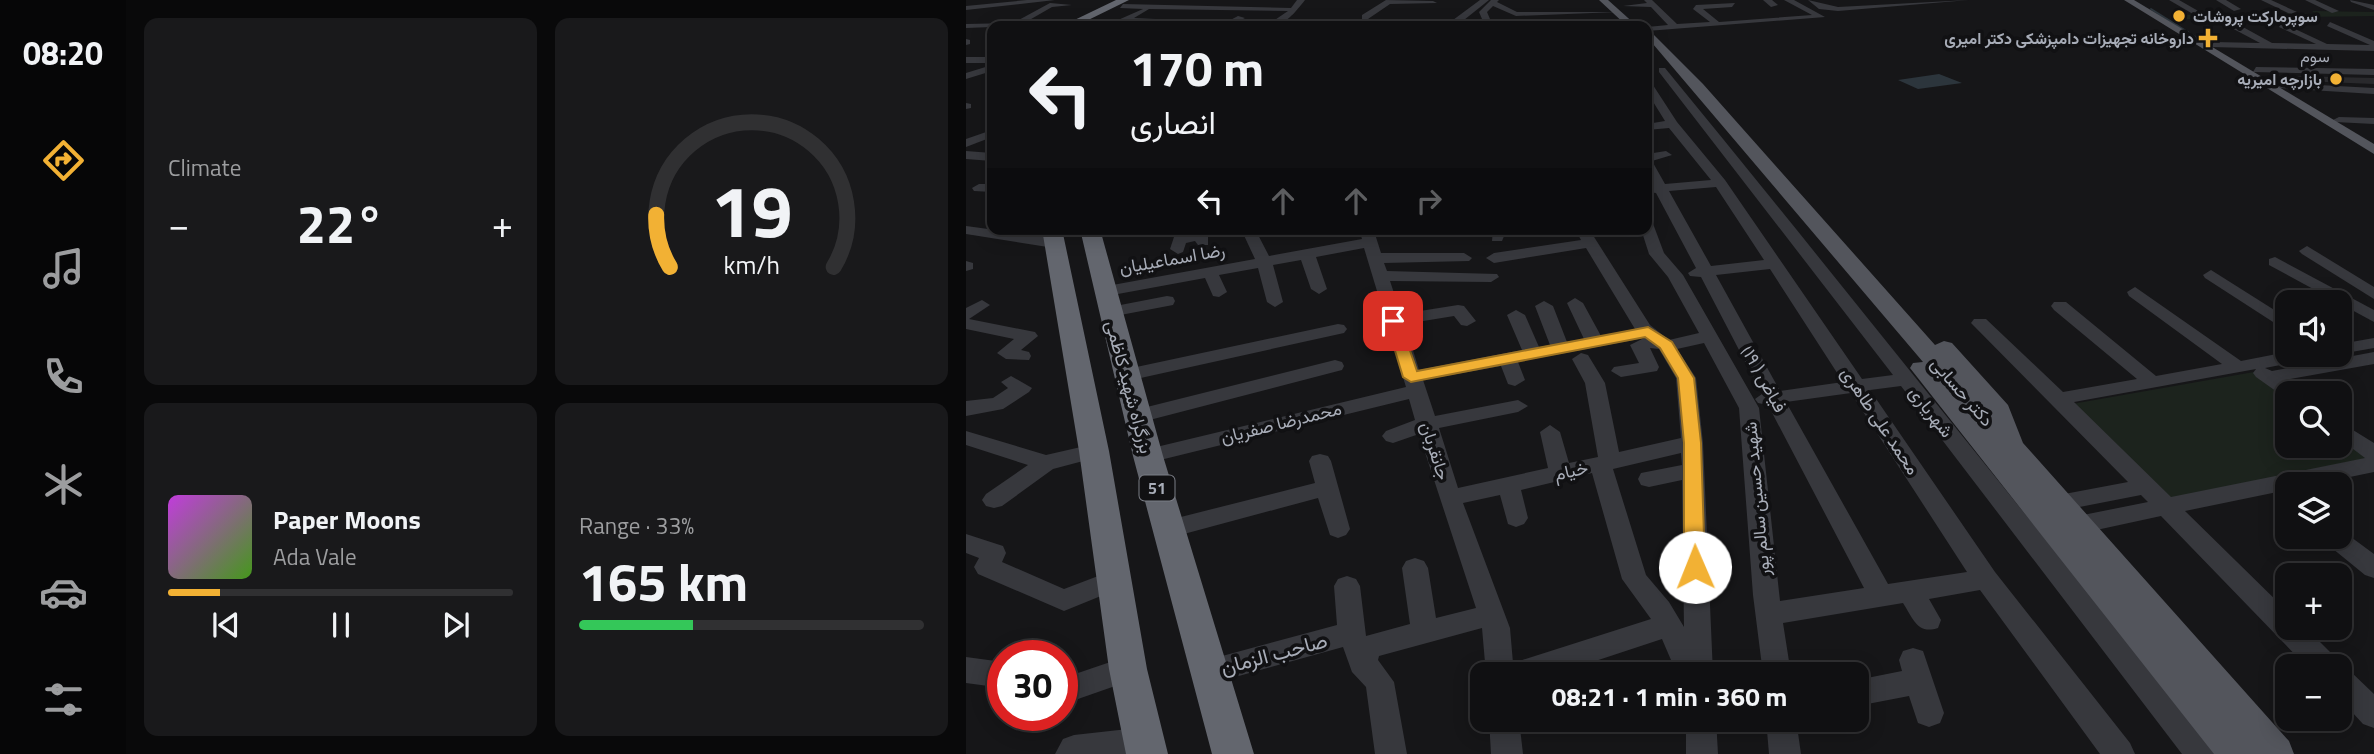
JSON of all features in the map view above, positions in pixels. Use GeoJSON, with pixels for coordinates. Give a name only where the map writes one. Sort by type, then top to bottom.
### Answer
{"type":"FeatureCollection","features":[{"type":"Feature","properties":{"kind":"highway"},"geometry":{"type":"LineString","coordinates":[[1080,21],[1138,0]]}},
{"type":"Feature","properties":{"kind":"highway"},"geometry":{"type":"LineString","coordinates":[[1110,21],[1124,3]]}},
{"type":"Feature","properties":{"kind":"highway","name":"بزرگراه شهید کاظمی"},"geometry":{"type":"LineString","coordinates":[[1092,235],[1147,456],[1233,751]]}},
{"type":"Feature","properties":{"kind":"highway"},"geometry":{"type":"LineString","coordinates":[[1053,236],[1094,452],[1128,669],[1146,748]]}},
{"type":"Feature","properties":{"kind":"main road"},"geometry":{"type":"LineString","coordinates":[[1606,0],[1614,12],[1626,21]]}},
{"type":"Feature","properties":{"kind":"main road"},"geometry":{"type":"LineString","coordinates":[[1606,0],[1627,21]]}},
{"type":"Feature","properties":{"kind":"main road","name":"دکتر حسابی"},"geometry":{"type":"LineString","coordinates":[[1614,0],[1637,21]]}},
{"type":"Feature","properties":{"kind":"main road"},"geometry":{"type":"LineString","coordinates":[[1624,3],[1639,21]]}},
{"type":"Feature","properties":{"kind":"main road"},"geometry":{"type":"LineString","coordinates":[[2143,4],[2283,86],[2303,94],[2374,141]]}},
{"type":"Feature","properties":{"kind":"main road"},"geometry":{"type":"LineString","coordinates":[[2143,4],[2374,150]]}},
{"type":"Feature","properties":{"kind":"main road","name":"دکتر حسابی"},"geometry":{"type":"LineString","coordinates":[[1652,46],[1662,72],[1699,87],[2276,754]]}},
{"type":"Feature","properties":{"kind":"main road","name":"دکتر حسابی"},"geometry":{"type":"LineString","coordinates":[[1652,51],[1662,72],[1875,311],[2237,754]]}},
{"type":"Feature","properties":{"kind":"street"},"geometry":{"type":"LineString","coordinates":[[969,22],[1023,4],[1051,0]]}},
{"type":"Feature","properties":{"kind":"street"},"geometry":{"type":"LineString","coordinates":[[1271,0],[1295,0]]}},
{"type":"Feature","properties":{"kind":"street"},"geometry":{"type":"LineString","coordinates":[[1283,18],[1295,0]]}},
{"type":"Feature","properties":{"kind":"street"},"geometry":{"type":"LineString","coordinates":[[1270,21],[1283,18],[1301,0]]}},
{"type":"Feature","properties":{"kind":"street"},"geometry":{"type":"LineString","coordinates":[[1466,0],[1489,2],[1526,21]]}},
{"type":"Feature","properties":{"kind":"street"},"geometry":{"type":"LineString","coordinates":[[1541,0],[1549,13]]}},
{"type":"Feature","properties":{"kind":"street"},"geometry":{"type":"LineString","coordinates":[[1561,0],[1579,21]]}},
{"type":"Feature","properties":{"kind":"street"},"geometry":{"type":"LineString","coordinates":[[1652,28],[1821,17],[1788,0]]}},
{"type":"Feature","properties":{"kind":"street"},"geometry":{"type":"LineString","coordinates":[[1812,0],[1822,7],[1838,9],[1965,0]]}},
{"type":"Feature","properties":{"kind":"street"},"geometry":{"type":"LineString","coordinates":[[2173,0],[2196,12]]}},
{"type":"Feature","properties":{"kind":"street"},"geometry":{"type":"LineString","coordinates":[[2220,0],[2237,9]]}},
{"type":"Feature","properties":{"kind":"street"},"geometry":{"type":"LineString","coordinates":[[2265,0],[2292,12]]}},
{"type":"Feature","properties":{"kind":"street"},"geometry":{"type":"LineString","coordinates":[[2309,0],[2335,11]]}},
{"type":"Feature","properties":{"kind":"street"},"geometry":{"type":"LineString","coordinates":[[2354,0],[2374,8]]}},
{"type":"Feature","properties":{"kind":"street"},"geometry":{"type":"LineString","coordinates":[[1366,21],[1389,1],[1434,1]]}},
{"type":"Feature","properties":{"kind":"street"},"geometry":{"type":"LineString","coordinates":[[1423,11],[1434,1]]}},
{"type":"Feature","properties":{"kind":"street"},"geometry":{"type":"LineString","coordinates":[[1458,21],[1489,2]]}},
{"type":"Feature","properties":{"kind":"street"},"geometry":{"type":"LineString","coordinates":[[1489,2],[1525,21]]}},
{"type":"Feature","properties":{"kind":"street"},"geometry":{"type":"LineString","coordinates":[[1487,21],[1483,12],[1489,2]]}},
{"type":"Feature","properties":{"kind":"street"},"geometry":{"type":"LineString","coordinates":[[1624,3],[1650,2],[1675,27]]}},
{"type":"Feature","properties":{"kind":"street"},"geometry":{"type":"LineString","coordinates":[[1717,24],[1696,7],[1729,2],[1755,22]]}},
{"type":"Feature","properties":{"kind":"street"},"geometry":{"type":"LineString","coordinates":[[1124,3],[1155,6],[1175,3],[1193,9],[1205,4],[1223,7],[1240,4],[1287,9]]}},
{"type":"Feature","properties":{"kind":"street"},"geometry":{"type":"LineString","coordinates":[[1154,21],[1175,3]]}},
{"type":"Feature","properties":{"kind":"street"},"geometry":{"type":"LineString","coordinates":[[1240,4],[1221,18],[1257,21]]}},
{"type":"Feature","properties":{"kind":"street"},"geometry":{"type":"LineString","coordinates":[[969,5],[1004,11],[1068,5]]}},
{"type":"Feature","properties":{"kind":"street"},"geometry":{"type":"LineString","coordinates":[[1774,5],[1795,19]]}},
{"type":"Feature","properties":{"kind":"street"},"geometry":{"type":"LineString","coordinates":[[1138,21],[1122,20],[1155,6]]}},
{"type":"Feature","properties":{"kind":"street"},"geometry":{"type":"LineString","coordinates":[[1516,14],[1614,12]]}},
{"type":"Feature","properties":{"kind":"street"},"geometry":{"type":"LineString","coordinates":[[1117,21],[1130,17]]}},
{"type":"Feature","properties":{"kind":"street"},"geometry":{"type":"LineString","coordinates":[[1230,21],[1238,19]]}},
{"type":"Feature","properties":{"kind":"street"},"geometry":{"type":"LineString","coordinates":[[969,22],[987,24]]}},
{"type":"Feature","properties":{"kind":"street"},"geometry":{"type":"LineString","coordinates":[[2229,23],[2312,68]]}},
{"type":"Feature","properties":{"kind":"street"},"geometry":{"type":"LineString","coordinates":[[2330,24],[2374,46]]}},
{"type":"Feature","properties":{"kind":"street"},"geometry":{"type":"LineString","coordinates":[[2283,25],[2374,71]]}},
{"type":"Feature","properties":{"kind":"street"},"geometry":{"type":"LineString","coordinates":[[987,27],[967,47],[987,57]]}},
{"type":"Feature","properties":{"kind":"street"},"geometry":{"type":"LineString","coordinates":[[2214,45],[2374,46]]}},
{"type":"Feature","properties":{"kind":"street"},"geometry":{"type":"LineString","coordinates":[[966,76],[987,70]]}},
{"type":"Feature","properties":{"kind":"street","name":"سوم"},"geometry":{"type":"LineString","coordinates":[[2256,70],[2374,71]]}},
{"type":"Feature","properties":{"kind":"street","name":"محمد علی طاهری"},"geometry":{"type":"LineString","coordinates":[[1652,92],[1662,72]]}},
{"type":"Feature","properties":{"kind":"street","name":"شهریاری"},"geometry":{"type":"LineString","coordinates":[[1662,72],[1812,256],[2200,754]]}},
{"type":"Feature","properties":{"kind":"street"},"geometry":{"type":"LineString","coordinates":[[2303,94],[2374,91]]}},
{"type":"Feature","properties":{"kind":"street"},"geometry":{"type":"LineString","coordinates":[[2303,94],[2374,97]]}},
{"type":"Feature","properties":{"kind":"street","name":"محمد علی طاهری"},"geometry":{"type":"LineString","coordinates":[[1652,95],[1720,183],[1771,264],[1857,386],[1986,579],[2119,754]]}},
{"type":"Feature","properties":{"kind":"street"},"geometry":{"type":"LineString","coordinates":[[2339,120],[2374,121]]}},
{"type":"Feature","properties":{"kind":"street"},"geometry":{"type":"LineString","coordinates":[[1652,126],[1672,124]]}},
{"type":"Feature","properties":{"kind":"street"},"geometry":{"type":"LineString","coordinates":[[966,143],[987,128]]}},
{"type":"Feature","properties":{"kind":"street"},"geometry":{"type":"LineString","coordinates":[[966,155],[987,157]]}},
{"type":"Feature","properties":{"kind":"street"},"geometry":{"type":"LineString","coordinates":[[1652,157],[1666,155]]}},
{"type":"Feature","properties":{"kind":"street"},"geometry":{"type":"LineString","coordinates":[[1654,188],[1720,183]]}},
{"type":"Feature","properties":{"kind":"street","name":"فیاض ( ۱۹)"},"geometry":{"type":"LineString","coordinates":[[1654,188],[1705,271],[1881,596]]}},
{"type":"Feature","properties":{"kind":"street"},"geometry":{"type":"LineString","coordinates":[[967,225],[987,228]]}},
{"type":"Feature","properties":{"kind":"street"},"geometry":{"type":"LineString","coordinates":[[1251,235],[1265,262],[1275,302]]}},
{"type":"Feature","properties":{"kind":"street"},"geometry":{"type":"LineString","coordinates":[[1371,247],[1390,235]]}},
{"type":"Feature","properties":{"kind":"street"},"geometry":{"type":"LineString","coordinates":[[1538,235],[1546,253]]}},
{"type":"Feature","properties":{"kind":"street","name":"شهید حسین سالم پور"},"geometry":{"type":"LineString","coordinates":[[1651,235],[1657,254],[1675,275],[1707,338],[1749,408],[1775,662]]}},
{"type":"Feature","properties":{"kind":"street"},"geometry":{"type":"LineString","coordinates":[[1494,258],[1546,253],[1586,236],[1686,378],[1692,443],[1699,662]]}},
{"type":"Feature","properties":{"kind":"street"},"geometry":{"type":"LineString","coordinates":[[1178,249],[1179,240],[1197,240],[1214,271],[1219,292]]}},
{"type":"Feature","properties":{"kind":"street"},"geometry":{"type":"LineString","coordinates":[[1371,247],[1464,258]]}},
{"type":"Feature","properties":{"kind":"street"},"geometry":{"type":"LineString","coordinates":[[1371,247],[1437,282],[1490,277]]}},
{"type":"Feature","properties":{"kind":"street","name":"رضا اسماعیلیان"},"geometry":{"type":"LineString","coordinates":[[1108,301],[1214,271],[1307,254],[1371,247]]}},
{"type":"Feature","properties":{"kind":"street","name":"جانقربان"},"geometry":{"type":"LineString","coordinates":[[1371,247],[1450,498],[1496,628],[1499,662]]}},
{"type":"Feature","properties":{"kind":"street"},"geometry":{"type":"LineString","coordinates":[[2307,251],[2374,294]]}},
{"type":"Feature","properties":{"kind":"street"},"geometry":{"type":"LineString","coordinates":[[1307,254],[1319,289]]}},
{"type":"Feature","properties":{"kind":"street"},"geometry":{"type":"LineString","coordinates":[[2275,262],[2374,317]]}},
{"type":"Feature","properties":{"kind":"street"},"geometry":{"type":"LineString","coordinates":[[1675,275],[1771,264]]}},
{"type":"Feature","properties":{"kind":"street"},"geometry":{"type":"LineString","coordinates":[[2211,275],[2275,318]]}},
{"type":"Feature","properties":{"kind":"street"},"geometry":{"type":"LineString","coordinates":[[2135,292],[2244,366],[2275,382]]}},
{"type":"Feature","properties":{"kind":"street"},"geometry":{"type":"LineString","coordinates":[[1108,301],[1167,301]]}},
{"type":"Feature","properties":{"kind":"street"},"geometry":{"type":"LineString","coordinates":[[2354,306],[2374,302]]}},
{"type":"Feature","properties":{"kind":"street"},"geometry":{"type":"LineString","coordinates":[[1575,303],[1595,342]]}},
{"type":"Feature","properties":{"kind":"street"},"geometry":{"type":"LineString","coordinates":[[982,305],[967,323],[1028,336],[1006,353],[1022,356]]}},
{"type":"Feature","properties":{"kind":"street"},"geometry":{"type":"LineString","coordinates":[[1544,306],[1560,348]]}},
{"type":"Feature","properties":{"kind":"street"},"geometry":{"type":"LineString","coordinates":[[2060,306],[2152,382]]}},
{"type":"Feature","properties":{"kind":"street"},"geometry":{"type":"LineString","coordinates":[[1393,321],[1458,310],[1467,321]]}},
{"type":"Feature","properties":{"kind":"street"},"geometry":{"type":"LineString","coordinates":[[1516,315],[1533,354]]}},
{"type":"Feature","properties":{"kind":"street"},"geometry":{"type":"LineString","coordinates":[[1980,323],[2275,616]]}},
{"type":"Feature","properties":{"kind":"street"},"geometry":{"type":"LineString","coordinates":[[1128,375],[1338,329]]}},
{"type":"Feature","properties":{"kind":"street","name":"محمدرضا صفریان"},"geometry":{"type":"LineString","coordinates":[[1147,456],[1508,359],[1560,348],[1595,342],[1707,338]]}},
{"type":"Feature","properties":{"kind":"street"},"geometry":{"type":"LineString","coordinates":[[1621,371],[1650,367],[1639,345],[1657,339]]}},
{"type":"Feature","properties":{"kind":"street"},"geometry":{"type":"LineString","coordinates":[[2352,347],[2374,343]]}},
{"type":"Feature","properties":{"kind":"street"},"geometry":{"type":"LineString","coordinates":[[1508,359],[1515,380]]}},
{"type":"Feature","properties":{"kind":"street"},"geometry":{"type":"LineString","coordinates":[[1581,359],[1595,383],[1605,463],[1635,579],[1669,625],[1686,662]]}},
{"type":"Feature","properties":{"kind":"street"},"geometry":{"type":"LineString","coordinates":[[2059,399],[2275,360]]}},
{"type":"Feature","properties":{"kind":"street"},"geometry":{"type":"LineString","coordinates":[[2268,377],[2370,362]]}},
{"type":"Feature","properties":{"kind":"street"},"geometry":{"type":"LineString","coordinates":[[1138,416],[1196,396],[1335,366]]}},
{"type":"Feature","properties":{"kind":"street"},"geometry":{"type":"LineString","coordinates":[[1745,402],[1906,379]]}},
{"type":"Feature","properties":{"kind":"street"},"geometry":{"type":"LineString","coordinates":[[966,410],[972,406],[981,409],[990,403],[996,405],[1022,388],[1011,382]]}},
{"type":"Feature","properties":{"kind":"street"},"geometry":{"type":"LineString","coordinates":[[1393,436],[1426,424],[1518,406]]}},
{"type":"Feature","properties":{"kind":"street"},"geometry":{"type":"LineString","coordinates":[[1550,432],[1560,473]]}},
{"type":"Feature","properties":{"kind":"street"},"geometry":{"type":"LineString","coordinates":[[966,438],[1046,463]]}},
{"type":"Feature","properties":{"kind":"street"},"geometry":{"type":"LineString","coordinates":[[2352,438],[2374,454]]}},
{"type":"Feature","properties":{"kind":"street","name":"خیام"},"geometry":{"type":"LineString","coordinates":[[1450,498],[1692,443]]}},
{"type":"Feature","properties":{"kind":"street"},"geometry":{"type":"LineString","coordinates":[[994,500],[1046,463],[1094,452]]}},
{"type":"Feature","properties":{"kind":"street"},"geometry":{"type":"LineString","coordinates":[[1320,461],[1338,529]]}},
{"type":"Feature","properties":{"kind":"street"},"geometry":{"type":"LineString","coordinates":[[2346,472],[2374,464]]}},
{"type":"Feature","properties":{"kind":"street"},"geometry":{"type":"LineString","coordinates":[[1649,479],[1693,470]]}},
{"type":"Feature","properties":{"kind":"street"},"geometry":{"type":"LineString","coordinates":[[1509,485],[1516,518]]}},
{"type":"Feature","properties":{"kind":"street"},"geometry":{"type":"LineString","coordinates":[[2059,503],[2143,487]]}},
{"type":"Feature","properties":{"kind":"street"},"geometry":{"type":"LineString","coordinates":[[1169,529],[1327,488]]}},
{"type":"Feature","properties":{"kind":"street"},"geometry":{"type":"LineString","coordinates":[[2078,525],[2165,507],[2275,492]]}},
{"type":"Feature","properties":{"kind":"street"},"geometry":{"type":"LineString","coordinates":[[966,543],[994,553],[987,567],[1064,600],[1114,580]]}},
{"type":"Feature","properties":{"kind":"street"},"geometry":{"type":"LineString","coordinates":[[2351,549],[2374,568]]}},
{"type":"Feature","properties":{"kind":"street"},"geometry":{"type":"LineString","coordinates":[[1415,568],[1425,632]]}},
{"type":"Feature","properties":{"kind":"street"},"geometry":{"type":"LineString","coordinates":[[1769,614],[1986,579]]}},
{"type":"Feature","properties":{"kind":"street"},"geometry":{"type":"LineString","coordinates":[[1347,586],[1360,640],[1362,663],[1380,682],[1391,754]]}},
{"type":"Feature","properties":{"kind":"street"},"geometry":{"type":"LineString","coordinates":[[1910,591],[1928,620]]}},
{"type":"Feature","properties":{"kind":"street","name":"صاحب الزمان"},"geometry":{"type":"LineString","coordinates":[[1210,671],[1360,640],[1425,632],[1491,615]]}},
{"type":"Feature","properties":{"kind":"street"},"geometry":{"type":"LineString","coordinates":[[1554,662],[1669,625]]}},
{"type":"Feature","properties":{"kind":"street"},"geometry":{"type":"LineString","coordinates":[[2299,640],[2313,654]]}},
{"type":"Feature","properties":{"kind":"street"},"geometry":{"type":"LineString","coordinates":[[1078,686],[1128,669]]}},
{"type":"Feature","properties":{"kind":"street"},"geometry":{"type":"LineString","coordinates":[[966,670],[987,673]]}},
{"type":"Feature","properties":{"kind":"street"},"geometry":{"type":"LineString","coordinates":[[1869,689],[1916,671],[1929,713]]}},
{"type":"Feature","properties":{"kind":"street"},"geometry":{"type":"LineString","coordinates":[[2352,692],[2374,714]]}},
{"type":"Feature","properties":{"kind":"street"},"geometry":{"type":"LineString","coordinates":[[1505,732],[1507,754]]}},
{"type":"Feature","properties":{"kind":"street"},"geometry":{"type":"LineString","coordinates":[[1701,732],[1702,754]]}},
{"type":"Feature","properties":{"kind":"street"},"geometry":{"type":"LineString","coordinates":[[1782,732],[1785,754]]}},
{"type":"Feature","properties":{"kind":"street"},"geometry":{"type":"LineString","coordinates":[[1071,754],[1074,750],[1146,748]]}},
{"type":"Feature","properties":{"kind":"shaded area"},"geometry":{"type":"Polygon","coordinates":[[[2312,11],[2374,12],[2374,16],[2244,18],[2246,20],[2176,19],[2170,15],[2315,13],[2312,11]]]}},
{"type":"Feature","properties":{"kind":"shaded area"},"geometry":{"type":"Polygon","coordinates":[[[1939,74],[1962,83],[1918,89],[1898,80],[1939,74]]]}},
{"type":"Feature","properties":{"kind":"shaded area"},"geometry":{"type":"Polygon","coordinates":[[[2254,372],[2275,387],[2275,458],[2352,458],[2352,443],[2372,457],[2300,472],[2275,472],[2275,477],[2170,499],[2072,404],[2254,372]]]}},
{"type":"Feature","properties":{"kind":"building"},"geometry":{"type":"Polygon","coordinates":[[[2292,76],[2374,78],[2374,84],[2302,81],[2292,76]]]}},
{"type":"Feature","properties":{"kind":"waterway"},"geometry":{"type":"LineString","coordinates":[[2151,9],[2202,41]]}},
{"type":"Feature","properties":{"kind":"place","name":"سوپرمارکت پروشات"},"geometry":{"type":"Point","coordinates":[2179,16]}},
{"type":"Feature","properties":{"kind":"place","name":"داروخانه تجهیزات دامپزشکی دکتر امیری"},"geometry":{"type":"Point","coordinates":[2208,38]}},
{"type":"Feature","properties":{"kind":"place","name":"بازارچه امیریه"},"geometry":{"type":"Point","coordinates":[2336,79]}},
{"type":"Feature","properties":{"kind":"route"},"geometry":{"type":"LineString","coordinates":[[1393,321],[1411,377],[1648,332],[1666,346],[1686,378],[1692,443],[1695,567]]}}]}
